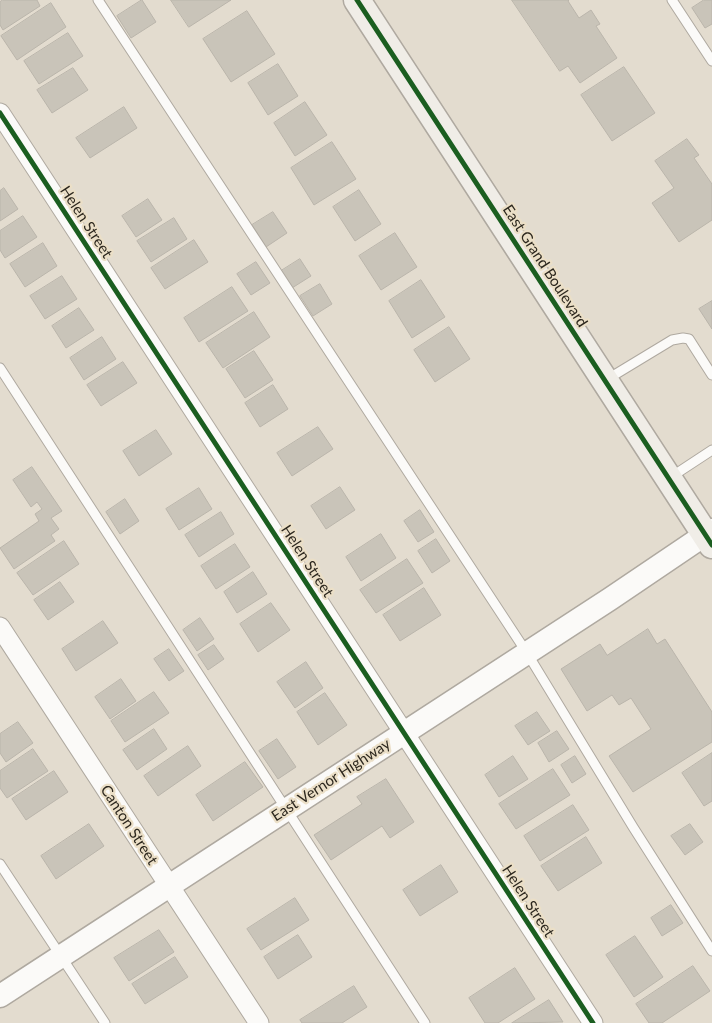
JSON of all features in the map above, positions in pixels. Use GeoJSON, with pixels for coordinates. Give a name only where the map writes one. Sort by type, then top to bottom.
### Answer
{"type":"FeatureCollection","features":[{"type":"Feature","properties":{"kind":"main road","name":"East Grand Boulevard"},"geometry":{"type":"LineString","coordinates":[[357,0],[668,479],[710,537]]}},
{"type":"Feature","properties":{"kind":"street","name":"Helen Street"},"geometry":{"type":"LineString","coordinates":[[0,113],[593,1023]]}},
{"type":"Feature","properties":{"kind":"street","name":"East Vernor Highway"},"geometry":{"type":"LineString","coordinates":[[0,996],[527,653],[710,537]]}},
{"type":"Feature","properties":{"kind":"street","name":"Canton Street"},"geometry":{"type":"LineString","coordinates":[[0,627],[259,1023]]}},
{"type":"Feature","properties":{"kind":"lane"},"geometry":{"type":"LineString","coordinates":[[98,0],[527,653],[633,827],[712,951]]}},
{"type":"Feature","properties":{"kind":"lane"},"geometry":{"type":"LineString","coordinates":[[672,0],[712,61]]}},
{"type":"Feature","properties":{"kind":"lane"},"geometry":{"type":"LineString","coordinates":[[605,381],[672,340],[683,338],[689,339],[712,375]]}},
{"type":"Feature","properties":{"kind":"lane"},"geometry":{"type":"LineString","coordinates":[[0,368],[425,1023]]}},
{"type":"Feature","properties":{"kind":"lane"},"geometry":{"type":"LineString","coordinates":[[668,479],[712,450]]}},
{"type":"Feature","properties":{"kind":"lane"},"geometry":{"type":"LineString","coordinates":[[0,864],[104,1023]]}},
{"type":"Feature","properties":{"kind":"building"},"geometry":{"type":"Polygon","coordinates":[[[3,0],[37,0],[40,6],[3,30],[0,25],[0,2],[3,0]]]}},
{"type":"Feature","properties":{"kind":"building"},"geometry":{"type":"Polygon","coordinates":[[[142,0],[156,22],[131,38],[117,16],[142,0]]]}},
{"type":"Feature","properties":{"kind":"building"},"geometry":{"type":"Polygon","coordinates":[[[171,0],[231,0],[189,27],[171,0]]]}},
{"type":"Feature","properties":{"kind":"building"},"geometry":{"type":"Polygon","coordinates":[[[512,0],[569,0],[579,18],[591,10],[600,24],[596,26],[617,58],[580,83],[568,66],[560,71],[512,0]]]}},
{"type":"Feature","properties":{"kind":"building"},"geometry":{"type":"Polygon","coordinates":[[[704,0],[712,0],[712,24],[705,28],[692,8],[704,0]]]}},
{"type":"Feature","properties":{"kind":"building"},"geometry":{"type":"Polygon","coordinates":[[[51,3],[66,27],[17,60],[1,36],[51,3]]]}},
{"type":"Feature","properties":{"kind":"building"},"geometry":{"type":"Polygon","coordinates":[[[247,11],[275,54],[231,82],[203,39],[247,11]]]}},
{"type":"Feature","properties":{"kind":"building"},"geometry":{"type":"Polygon","coordinates":[[[68,33],[83,56],[39,84],[24,61],[68,33]]]}},
{"type":"Feature","properties":{"kind":"building"},"geometry":{"type":"Polygon","coordinates":[[[278,64],[298,96],[268,115],[248,83],[278,64]]]}},
{"type":"Feature","properties":{"kind":"building"},"geometry":{"type":"Polygon","coordinates":[[[624,67],[655,113],[612,141],[581,95],[624,67]]]}},
{"type":"Feature","properties":{"kind":"building"},"geometry":{"type":"Polygon","coordinates":[[[73,68],[88,90],[52,113],[37,90],[73,68]]]}},
{"type":"Feature","properties":{"kind":"building"},"geometry":{"type":"Polygon","coordinates":[[[305,102],[327,135],[295,156],[274,123],[305,102]]]}},
{"type":"Feature","properties":{"kind":"building"},"geometry":{"type":"Polygon","coordinates":[[[124,107],[137,128],[90,158],[76,138],[124,107]]]}},
{"type":"Feature","properties":{"kind":"building"},"geometry":{"type":"Polygon","coordinates":[[[687,139],[699,155],[694,158],[712,184],[712,220],[679,242],[652,203],[674,188],[655,161],[687,139]]]}},
{"type":"Feature","properties":{"kind":"building"},"geometry":{"type":"Polygon","coordinates":[[[332,142],[356,179],[314,205],[291,168],[332,142]]]}},
{"type":"Feature","properties":{"kind":"building"},"geometry":{"type":"Polygon","coordinates":[[[4,188],[18,209],[0,221],[0,191],[4,188]]]}},
{"type":"Feature","properties":{"kind":"building"},"geometry":{"type":"Polygon","coordinates":[[[359,190],[381,224],[355,241],[333,207],[359,190]]]}},
{"type":"Feature","properties":{"kind":"building"},"geometry":{"type":"Polygon","coordinates":[[[148,199],[162,220],[136,237],[122,216],[148,199]]]}},
{"type":"Feature","properties":{"kind":"building"},"geometry":{"type":"Polygon","coordinates":[[[273,212],[287,233],[266,247],[252,225],[273,212]]]}},
{"type":"Feature","properties":{"kind":"building"},"geometry":{"type":"Polygon","coordinates":[[[23,216],[37,237],[5,258],[0,250],[0,231],[23,216]]]}},
{"type":"Feature","properties":{"kind":"building"},"geometry":{"type":"Polygon","coordinates":[[[174,218],[187,239],[151,262],[137,241],[174,218]]]}},
{"type":"Feature","properties":{"kind":"building"},"geometry":{"type":"Polygon","coordinates":[[[395,233],[417,267],[381,290],[359,256],[395,233]]]}},
{"type":"Feature","properties":{"kind":"building"},"geometry":{"type":"Polygon","coordinates":[[[194,240],[208,262],[165,289],[151,268],[194,240]]]}},
{"type":"Feature","properties":{"kind":"building"},"geometry":{"type":"Polygon","coordinates":[[[43,243],[57,266],[25,287],[10,264],[43,243]]]}},
{"type":"Feature","properties":{"kind":"building"},"geometry":{"type":"Polygon","coordinates":[[[300,259],[311,276],[292,288],[281,271],[300,259]]]}},
{"type":"Feature","properties":{"kind":"building"},"geometry":{"type":"Polygon","coordinates":[[[256,262],[270,283],[251,295],[237,274],[256,262]]]}},
{"type":"Feature","properties":{"kind":"building"},"geometry":{"type":"Polygon","coordinates":[[[62,276],[77,299],[45,319],[30,296],[62,276]]]}},
{"type":"Feature","properties":{"kind":"building"},"geometry":{"type":"Polygon","coordinates":[[[421,280],[445,317],[412,338],[389,301],[421,280]]]}},
{"type":"Feature","properties":{"kind":"building"},"geometry":{"type":"Polygon","coordinates":[[[320,284],[332,304],[313,316],[300,296],[320,284]]]}},
{"type":"Feature","properties":{"kind":"building"},"geometry":{"type":"Polygon","coordinates":[[[232,287],[248,311],[199,342],[184,318],[232,287]]]}},
{"type":"Feature","properties":{"kind":"building"},"geometry":{"type":"Polygon","coordinates":[[[712,301],[712,329],[699,309],[712,301]]]}},
{"type":"Feature","properties":{"kind":"building"},"geometry":{"type":"Polygon","coordinates":[[[79,308],[94,330],[66,348],[52,326],[79,308]]]}},
{"type":"Feature","properties":{"kind":"building"},"geometry":{"type":"Polygon","coordinates":[[[254,312],[270,337],[223,368],[206,343],[254,312]]]}},
{"type":"Feature","properties":{"kind":"building"},"geometry":{"type":"Polygon","coordinates":[[[449,327],[470,359],[435,382],[414,350],[449,327]]]}},
{"type":"Feature","properties":{"kind":"building"},"geometry":{"type":"Polygon","coordinates":[[[102,337],[116,359],[84,380],[70,358],[102,337]]]}},
{"type":"Feature","properties":{"kind":"building"},"geometry":{"type":"Polygon","coordinates":[[[254,351],[273,380],[245,398],[226,369],[254,351]]]}},
{"type":"Feature","properties":{"kind":"building"},"geometry":{"type":"Polygon","coordinates":[[[123,362],[137,383],[101,406],[87,385],[123,362]]]}},
{"type":"Feature","properties":{"kind":"building"},"geometry":{"type":"Polygon","coordinates":[[[273,385],[288,409],[260,427],[245,403],[273,385]]]}},
{"type":"Feature","properties":{"kind":"building"},"geometry":{"type":"Polygon","coordinates":[[[318,427],[333,449],[292,476],[277,453],[318,427]]]}},
{"type":"Feature","properties":{"kind":"building"},"geometry":{"type":"Polygon","coordinates":[[[156,430],[172,454],[139,476],[123,451],[156,430]]]}},
{"type":"Feature","properties":{"kind":"building"},"geometry":{"type":"Polygon","coordinates":[[[32,467],[62,511],[51,518],[59,529],[51,535],[55,541],[14,569],[0,548],[39,521],[35,514],[42,509],[37,502],[31,507],[13,480],[32,467]]]}},
{"type":"Feature","properties":{"kind":"building"},"geometry":{"type":"Polygon","coordinates":[[[340,487],[355,510],[326,529],[311,506],[340,487]]]}},
{"type":"Feature","properties":{"kind":"building"},"geometry":{"type":"Polygon","coordinates":[[[199,488],[212,509],[179,530],[166,509],[199,488]]]}},
{"type":"Feature","properties":{"kind":"building"},"geometry":{"type":"Polygon","coordinates":[[[125,499],[139,521],[120,534],[106,512],[125,499]]]}},
{"type":"Feature","properties":{"kind":"building"},"geometry":{"type":"Polygon","coordinates":[[[420,510],[434,532],[418,542],[404,521],[420,510]]]}},
{"type":"Feature","properties":{"kind":"building"},"geometry":{"type":"Polygon","coordinates":[[[221,512],[234,534],[199,557],[185,535],[221,512]]]}},
{"type":"Feature","properties":{"kind":"building"},"geometry":{"type":"Polygon","coordinates":[[[381,534],[396,558],[361,581],[346,557],[381,534]]]}},
{"type":"Feature","properties":{"kind":"building"},"geometry":{"type":"Polygon","coordinates":[[[436,539],[450,561],[432,573],[418,551],[436,539]]]}},
{"type":"Feature","properties":{"kind":"building"},"geometry":{"type":"Polygon","coordinates":[[[64,541],[79,564],[33,595],[17,573],[64,541]]]}},
{"type":"Feature","properties":{"kind":"building"},"geometry":{"type":"Polygon","coordinates":[[[235,544],[250,567],[216,589],[201,566],[235,544]]]}},
{"type":"Feature","properties":{"kind":"building"},"geometry":{"type":"Polygon","coordinates":[[[407,559],[423,583],[376,613],[360,590],[407,559]]]}},
{"type":"Feature","properties":{"kind":"building"},"geometry":{"type":"Polygon","coordinates":[[[253,572],[267,594],[237,613],[224,592],[253,572]]]}},
{"type":"Feature","properties":{"kind":"building"},"geometry":{"type":"Polygon","coordinates":[[[60,582],[74,602],[48,620],[34,600],[60,582]]]}},
{"type":"Feature","properties":{"kind":"building"},"geometry":{"type":"Polygon","coordinates":[[[424,588],[441,615],[400,641],[383,615],[424,588]]]}},
{"type":"Feature","properties":{"kind":"building"},"geometry":{"type":"Polygon","coordinates":[[[271,603],[290,630],[258,652],[240,624],[271,603]]]}},
{"type":"Feature","properties":{"kind":"building"},"geometry":{"type":"Polygon","coordinates":[[[200,618],[214,639],[197,651],[183,630],[200,618]]]}},
{"type":"Feature","properties":{"kind":"building"},"geometry":{"type":"Polygon","coordinates":[[[103,621],[118,643],[76,671],[62,649],[103,621]]]}},
{"type":"Feature","properties":{"kind":"building"},"geometry":{"type":"Polygon","coordinates":[[[648,629],[657,644],[665,639],[712,712],[712,742],[633,792],[609,756],[651,729],[631,698],[619,705],[612,695],[587,711],[561,669],[600,644],[607,655],[648,629]]]}},
{"type":"Feature","properties":{"kind":"building"},"geometry":{"type":"Polygon","coordinates":[[[214,645],[224,659],[208,670],[198,655],[214,645]]]}},
{"type":"Feature","properties":{"kind":"building"},"geometry":{"type":"Polygon","coordinates":[[[169,649],[184,671],[169,681],[154,659],[169,649]]]}},
{"type":"Feature","properties":{"kind":"building"},"geometry":{"type":"Polygon","coordinates":[[[306,662],[323,688],[295,708],[277,682],[306,662]]]}},
{"type":"Feature","properties":{"kind":"building"},"geometry":{"type":"Polygon","coordinates":[[[121,679],[136,701],[110,719],[95,697],[121,679]]]}},
{"type":"Feature","properties":{"kind":"building"},"geometry":{"type":"Polygon","coordinates":[[[154,692],[169,713],[125,742],[111,721],[154,692]]]}},
{"type":"Feature","properties":{"kind":"building"},"geometry":{"type":"Polygon","coordinates":[[[325,693],[347,725],[318,745],[297,712],[325,693]]]}},
{"type":"Feature","properties":{"kind":"building"},"geometry":{"type":"Polygon","coordinates":[[[537,712],[550,731],[528,745],[515,726],[537,712]]]}},
{"type":"Feature","properties":{"kind":"building"},"geometry":{"type":"Polygon","coordinates":[[[18,722],[33,743],[6,762],[0,753],[0,734],[18,722]]]}},
{"type":"Feature","properties":{"kind":"building"},"geometry":{"type":"Polygon","coordinates":[[[154,729],[167,749],[137,770],[123,750],[154,729]]]}},
{"type":"Feature","properties":{"kind":"building"},"geometry":{"type":"Polygon","coordinates":[[[557,731],[569,749],[549,762],[538,743],[557,731]]]}},
{"type":"Feature","properties":{"kind":"building"},"geometry":{"type":"Polygon","coordinates":[[[277,739],[296,767],[278,779],[259,751],[277,739]]]}},
{"type":"Feature","properties":{"kind":"building"},"geometry":{"type":"Polygon","coordinates":[[[188,746],[201,766],[158,796],[144,776],[188,746]]]}},
{"type":"Feature","properties":{"kind":"building"},"geometry":{"type":"Polygon","coordinates":[[[33,749],[48,771],[7,798],[0,788],[0,771],[33,749]]]}},
{"type":"Feature","properties":{"kind":"building"},"geometry":{"type":"Polygon","coordinates":[[[712,753],[712,801],[704,806],[682,773],[712,753]]]}},
{"type":"Feature","properties":{"kind":"building"},"geometry":{"type":"Polygon","coordinates":[[[513,756],[528,779],[499,797],[485,775],[513,756]]]}},
{"type":"Feature","properties":{"kind":"building"},"geometry":{"type":"Polygon","coordinates":[[[575,756],[586,774],[572,783],[561,765],[575,756]]]}},
{"type":"Feature","properties":{"kind":"building"},"geometry":{"type":"Polygon","coordinates":[[[245,762],[263,787],[213,821],[196,795],[245,762]]]}},
{"type":"Feature","properties":{"kind":"building"},"geometry":{"type":"Polygon","coordinates":[[[553,769],[570,795],[516,829],[499,804],[553,769]]]}},
{"type":"Feature","properties":{"kind":"building"},"geometry":{"type":"Polygon","coordinates":[[[54,771],[68,792],[26,820],[12,799],[54,771]]]}},
{"type":"Feature","properties":{"kind":"building"},"geometry":{"type":"Polygon","coordinates":[[[386,779],[414,822],[390,838],[382,826],[331,860],[314,835],[362,804],[357,797],[386,779]]]}},
{"type":"Feature","properties":{"kind":"building"},"geometry":{"type":"Polygon","coordinates":[[[573,805],[589,830],[540,861],[524,836],[573,805]]]}},
{"type":"Feature","properties":{"kind":"building"},"geometry":{"type":"Polygon","coordinates":[[[89,824],[104,846],[56,879],[41,856],[89,824]]]}},
{"type":"Feature","properties":{"kind":"building"},"geometry":{"type":"Polygon","coordinates":[[[690,824],[703,842],[685,855],[671,836],[690,824]]]}},
{"type":"Feature","properties":{"kind":"building"},"geometry":{"type":"Polygon","coordinates":[[[586,837],[602,863],[558,891],[541,866],[586,837]]]}},
{"type":"Feature","properties":{"kind":"building"},"geometry":{"type":"Polygon","coordinates":[[[441,865],[458,892],[420,916],[403,890],[441,865]]]}},
{"type":"Feature","properties":{"kind":"building"},"geometry":{"type":"Polygon","coordinates":[[[295,898],[309,920],[261,950],[247,929],[295,898]]]}},
{"type":"Feature","properties":{"kind":"building"},"geometry":{"type":"Polygon","coordinates":[[[671,905],[683,923],[662,936],[651,918],[671,905]]]}},
{"type":"Feature","properties":{"kind":"building"},"geometry":{"type":"Polygon","coordinates":[[[159,930],[174,952],[129,981],[114,958],[159,930]]]}},
{"type":"Feature","properties":{"kind":"building"},"geometry":{"type":"Polygon","coordinates":[[[298,935],[312,957],[278,979],[264,957],[298,935]]]}},
{"type":"Feature","properties":{"kind":"building"},"geometry":{"type":"Polygon","coordinates":[[[635,936],[663,977],[634,997],[606,955],[635,936]]]}},
{"type":"Feature","properties":{"kind":"building"},"geometry":{"type":"Polygon","coordinates":[[[175,957],[188,977],[145,1004],[132,984],[175,957]]]}},
{"type":"Feature","properties":{"kind":"building"},"geometry":{"type":"Polygon","coordinates":[[[693,966],[710,991],[662,1023],[649,1023],[636,1004],[693,966]]]}},
{"type":"Feature","properties":{"kind":"building"},"geometry":{"type":"Polygon","coordinates":[[[515,968],[535,999],[498,1023],[485,1023],[469,998],[515,968]]]}},
{"type":"Feature","properties":{"kind":"building"},"geometry":{"type":"Polygon","coordinates":[[[354,986],[367,1007],[342,1023],[302,1023],[300,1020],[354,986]]]}},
{"type":"Feature","properties":{"kind":"building"},"geometry":{"type":"Polygon","coordinates":[[[549,1000],[563,1022],[512,1023],[549,1000]]]}},
{"type":"Feature","properties":{"kind":"cycle path"},"geometry":{"type":"LineString","coordinates":[[357,0],[712,545]]}},
{"type":"Feature","properties":{"kind":"cycle path"},"geometry":{"type":"LineString","coordinates":[[0,113],[593,1023]]}}]}
